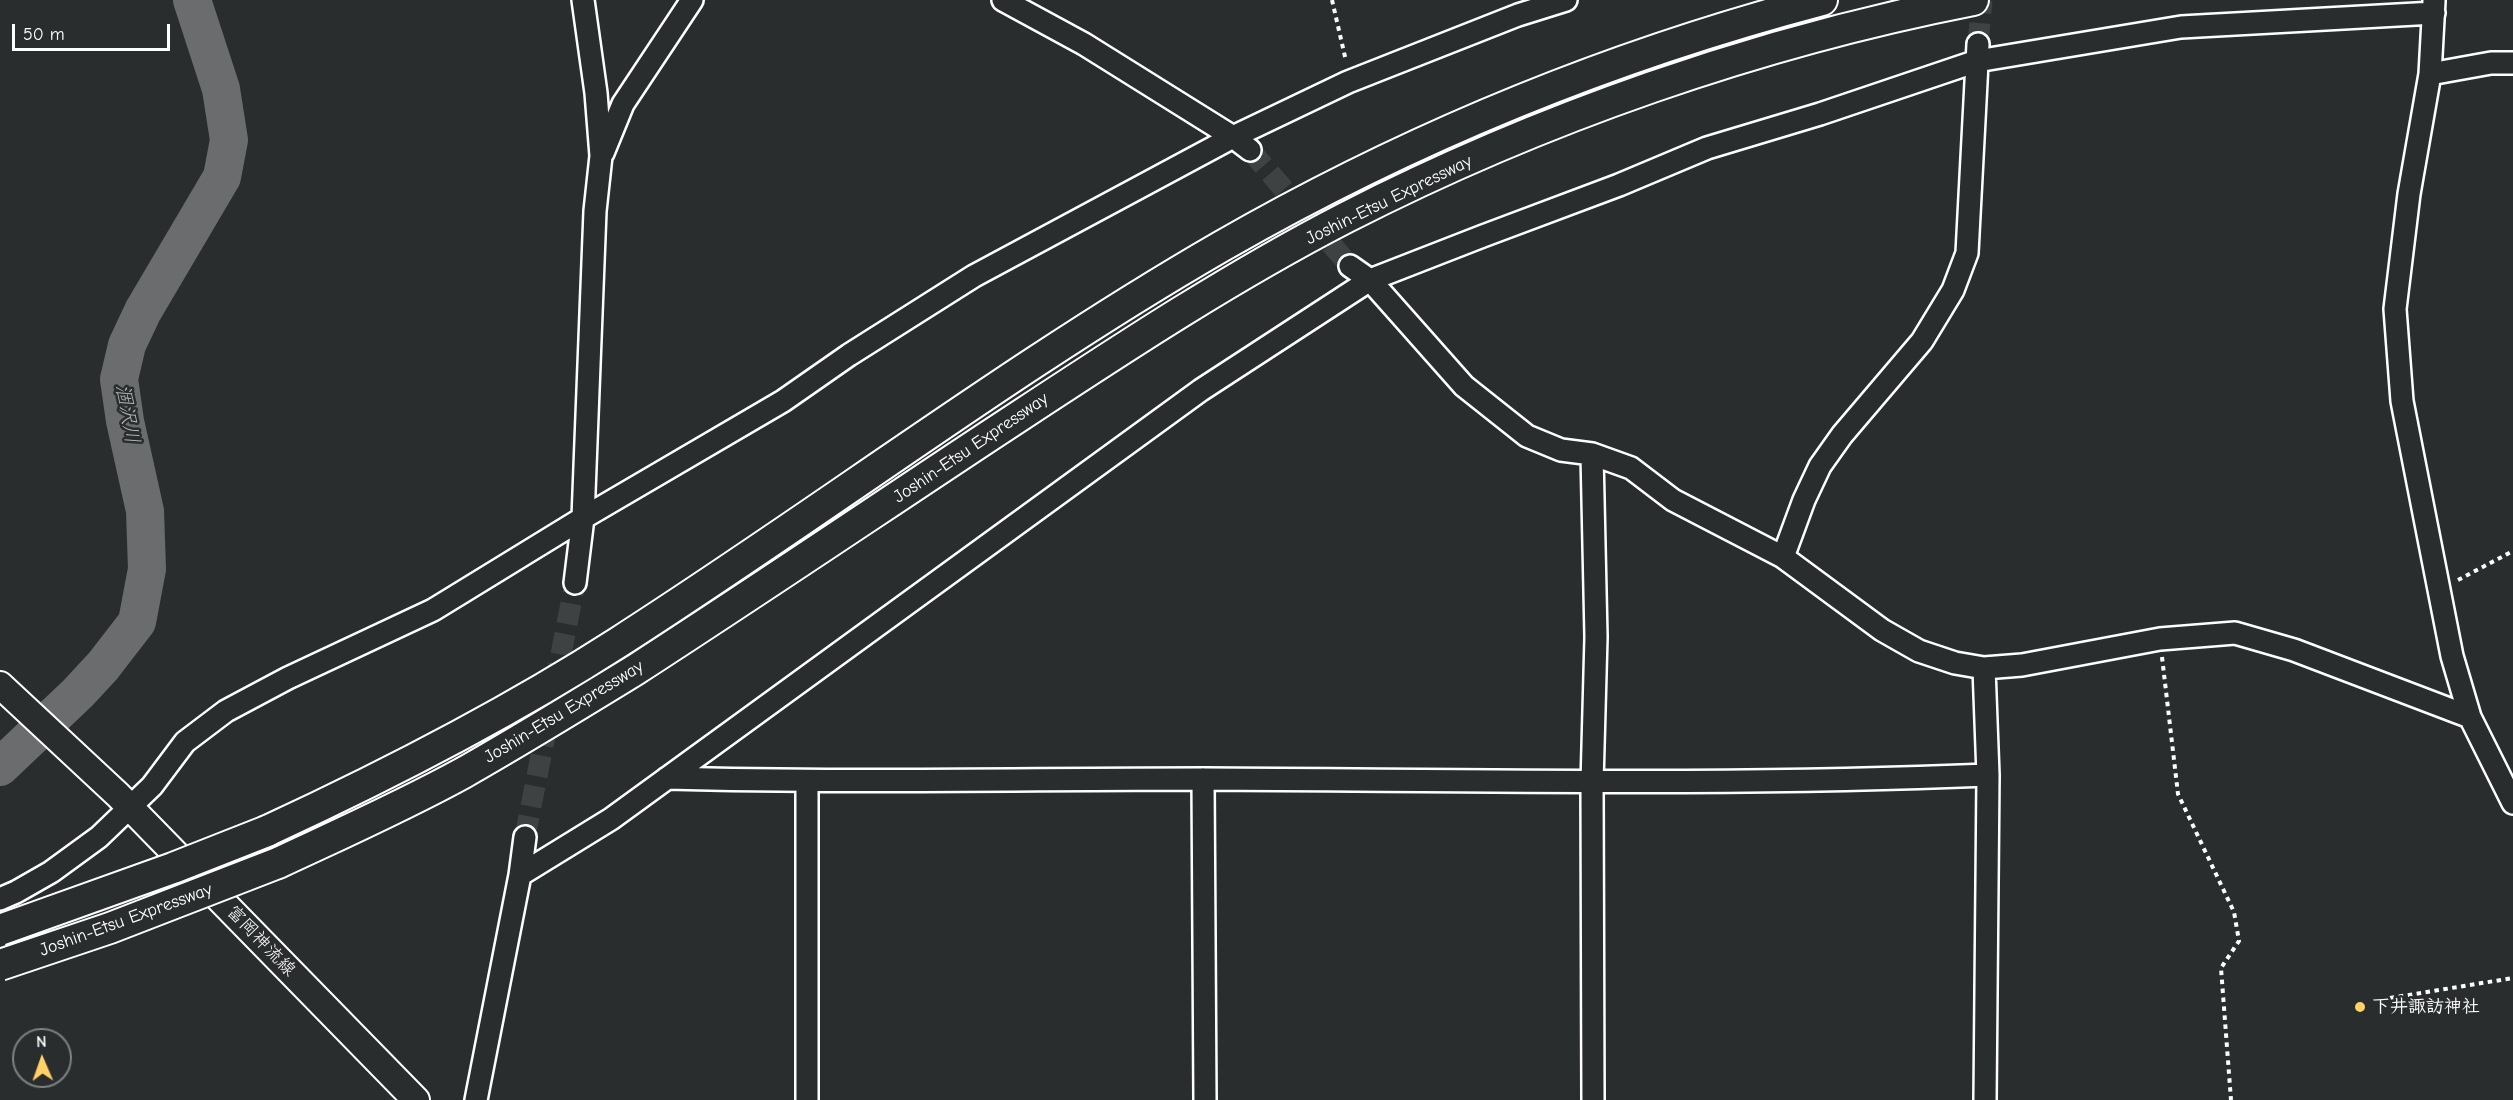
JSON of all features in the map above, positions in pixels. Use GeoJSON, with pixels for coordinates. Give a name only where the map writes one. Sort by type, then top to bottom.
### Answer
{"type":"FeatureCollection","features":[{"type":"Feature","properties":{"kind":"highway","name":"Joshin-Etsu Expressway"},"geometry":{"type":"LineString","coordinates":[[0,930],[163,872],[267,831],[355,790],[528,697],[617,643],[1127,303],[1223,245],[1323,191],[1419,144],[1516,102],[1716,30],[1822,0]]}},
{"type":"Feature","properties":{"kind":"highway","name":"Joshin-Etsu Expressway"},"geometry":{"type":"LineString","coordinates":[[0,965],[110,928],[278,863],[368,822],[462,773],[555,720],[645,664],[1151,331],[1344,219],[1539,130],[1642,91],[1734,61],[1836,32],[1973,0]]}},
{"type":"Feature","properties":{"kind":"main road","name":"富岡神流線"},"geometry":{"type":"LineString","coordinates":[[0,685],[124,801],[416,1100]]}},
{"type":"Feature","properties":{"kind":"street"},"geometry":{"type":"LineString","coordinates":[[575,583],[584,518],[595,211],[601,156],[596,93],[583,0]]}},
{"type":"Feature","properties":{"kind":"street"},"geometry":{"type":"LineString","coordinates":[[601,156],[623,104],[692,0]]}},
{"type":"Feature","properties":{"kind":"street"},"geometry":{"type":"LineString","coordinates":[[1003,0],[1084,44],[1233,137],[1250,150]]}},
{"type":"Feature","properties":{"kind":"street"},"geometry":{"type":"LineString","coordinates":[[0,899],[51,872],[99,837],[124,801],[152,786],[185,742],[226,711],[288,678],[433,610],[783,401],[849,355],[974,276],[1233,137],[1348,82],[1518,15],[1566,0]]}},
{"type":"Feature","properties":{"kind":"street"},"geometry":{"type":"LineString","coordinates":[[520,875],[611,819],[1201,390],[1370,280],[1619,185],[1707,148],[1820,114],[1978,52],[2181,27],[2434,7],[2430,74],[2409,194],[2395,309],[2402,401],[2452,656],[2470,717],[2513,803]]}},
{"type":"Feature","properties":{"kind":"street"},"geometry":{"type":"LineString","coordinates":[[1783,557],[1803,500],[1820,466],[1842,435],[1922,341],[1953,290],[1966,253],[1978,52]]}},
{"type":"Feature","properties":{"kind":"street"},"geometry":{"type":"LineString","coordinates":[[2430,74],[2491,63],[2513,63]]}},
{"type":"Feature","properties":{"kind":"street"},"geometry":{"type":"LineString","coordinates":[[1350,266],[1370,280],[1464,386],[1527,436],[1561,450],[1592,454],[1631,468],[1673,500],[1783,557],[1882,630],[1928,654],[1955,663],[1984,668],[2022,665],[2160,639],[2235,633],[2294,650],[2470,717]]}},
{"type":"Feature","properties":{"kind":"street"},"geometry":{"type":"LineString","coordinates":[[1592,454],[1596,637],[1592,783],[1593,1100]]}},
{"type":"Feature","properties":{"kind":"street"},"geometry":{"type":"LineString","coordinates":[[1984,668],[1988,776],[1985,1100]]}},
{"type":"Feature","properties":{"kind":"street"},"geometry":{"type":"LineString","coordinates":[[667,778],[807,782],[1203,779],[1592,783],[1988,776]]}},
{"type":"Feature","properties":{"kind":"street"},"geometry":{"type":"LineString","coordinates":[[1203,779],[1205,1100]]}},
{"type":"Feature","properties":{"kind":"street"},"geometry":{"type":"LineString","coordinates":[[807,782],[807,1100]]}},
{"type":"Feature","properties":{"kind":"street"},"geometry":{"type":"LineString","coordinates":[[476,1100],[520,875],[525,837]]}},
{"type":"Feature","properties":{"kind":"path"},"geometry":{"type":"LineString","coordinates":[[1332,0],[1348,69],[1348,82]]}},
{"type":"Feature","properties":{"kind":"path"},"geometry":{"type":"LineString","coordinates":[[2440,590],[2513,551]]}},
{"type":"Feature","properties":{"kind":"path"},"geometry":{"type":"LineString","coordinates":[[2160,639],[2178,794],[2234,912],[2239,941],[2221,968],[2231,1100]]}},
{"type":"Feature","properties":{"kind":"path"},"geometry":{"type":"LineString","coordinates":[[2390,998],[2513,978]]}},
{"type":"Feature","properties":{"kind":"waterway","name":"涸沢川"},"geometry":{"type":"LineString","coordinates":[[0,767],[78,693],[103,666],[137,622],[147,569],[145,511],[125,421],[119,379],[127,345],[143,311],[222,177],[229,140],[221,89],[192,0]]}},
{"type":"Feature","properties":{"kind":"tunnel"},"geometry":{"type":"LineString","coordinates":[[1978,44],[1982,0]]}},
{"type":"Feature","properties":{"kind":"tunnel"},"geometry":{"type":"LineString","coordinates":[[1250,150],[1350,266]]}},
{"type":"Feature","properties":{"kind":"tunnel"},"geometry":{"type":"LineString","coordinates":[[525,837],[575,583]]}},
{"type":"Feature","properties":{"kind":"place","name":"下井諏訪神社"},"geometry":{"type":"Point","coordinates":[2360,1007]}}]}
